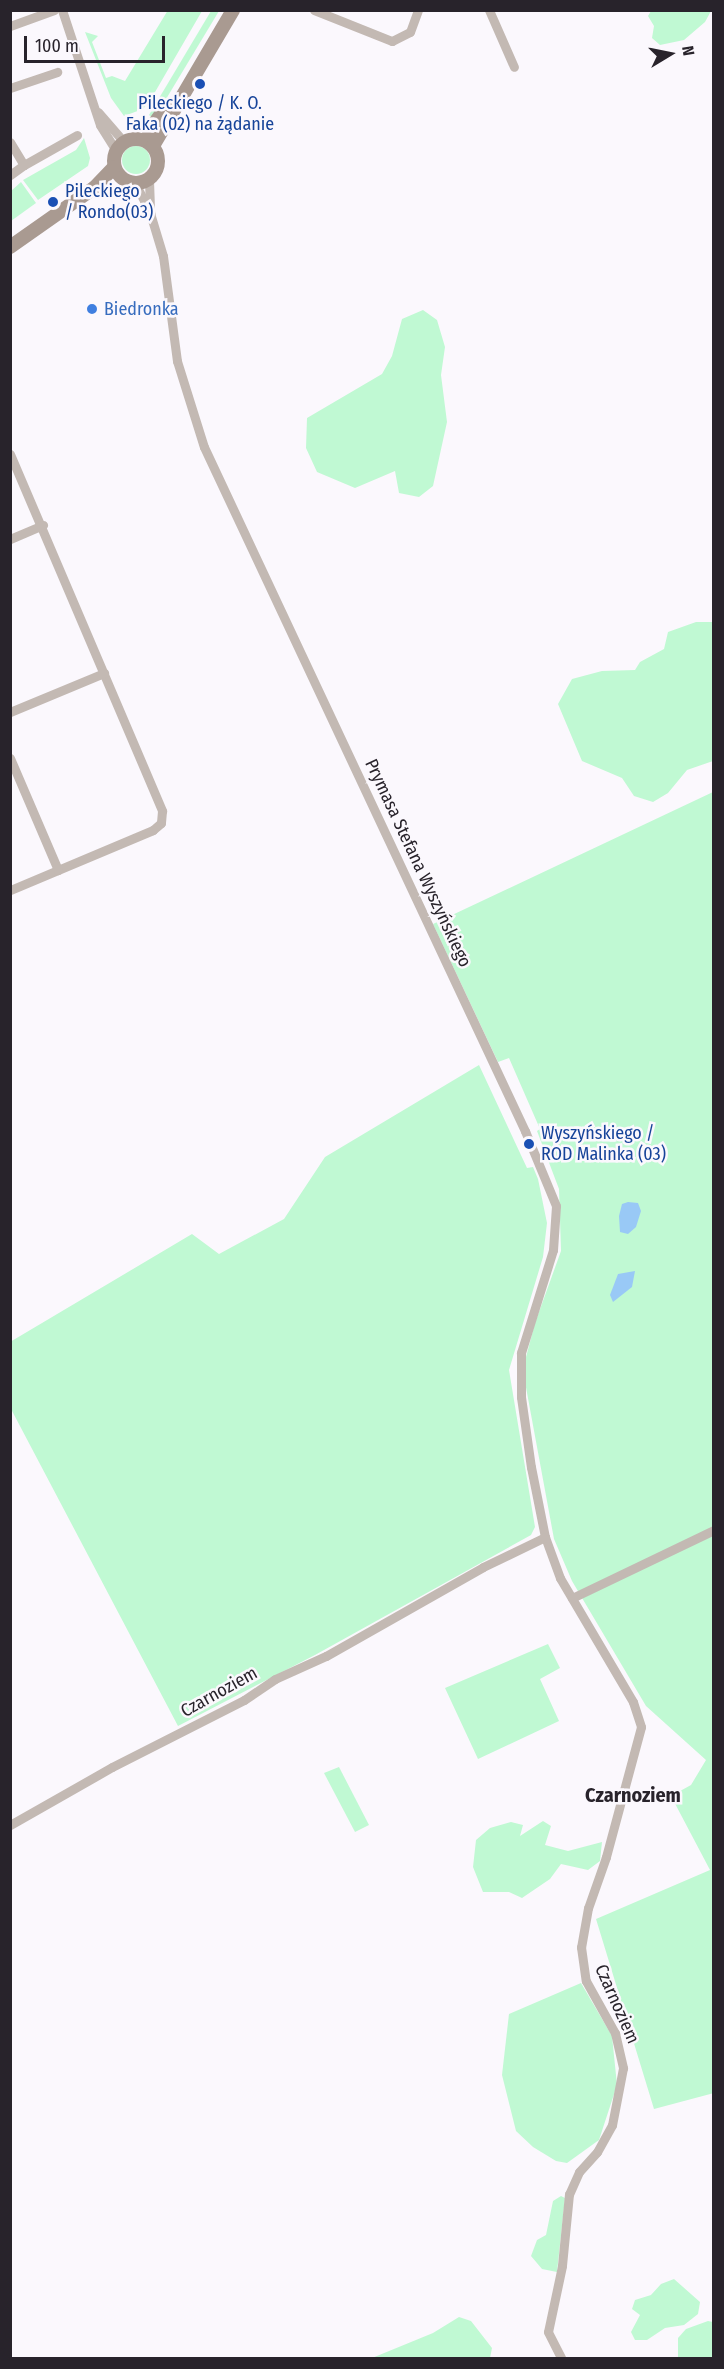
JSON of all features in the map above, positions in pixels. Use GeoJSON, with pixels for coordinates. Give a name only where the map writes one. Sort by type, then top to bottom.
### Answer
{"type":"FeatureCollection","features":[{"type":"Feature","properties":{"kind":"main road"},"geometry":{"type":"LineString","coordinates":[[148,143],[223,10]]}},
{"type":"Feature","properties":{"kind":"main road"},"geometry":{"type":"LineString","coordinates":[[148,143],[233,10]]}},
{"type":"Feature","properties":{"kind":"main road"},"geometry":{"type":"LineString","coordinates":[[10,247],[117,172],[120,146],[148,143]]}},
{"type":"Feature","properties":{"kind":"main road"},"geometry":{"type":"LineString","coordinates":[[117,172],[142,182],[158,168],[148,143]]}},
{"type":"Feature","properties":{"kind":"street"},"geometry":{"type":"LineString","coordinates":[[10,26],[54,10]]}},
{"type":"Feature","properties":{"kind":"street"},"geometry":{"type":"LineString","coordinates":[[62,10],[98,112],[120,146]]}},
{"type":"Feature","properties":{"kind":"street"},"geometry":{"type":"LineString","coordinates":[[314,10],[392,41],[410,32],[418,10]]}},
{"type":"Feature","properties":{"kind":"street"},"geometry":{"type":"LineString","coordinates":[[489,10],[514,67]]}},
{"type":"Feature","properties":{"kind":"street"},"geometry":{"type":"LineString","coordinates":[[10,88],[57,72]]}},
{"type":"Feature","properties":{"kind":"street"},"geometry":{"type":"LineString","coordinates":[[10,175],[76,135]]}},
{"type":"Feature","properties":{"kind":"street"},"geometry":{"type":"LineString","coordinates":[[10,142],[24,165]]}},
{"type":"Feature","properties":{"kind":"street","name":"Prymasa Stefana Wyszyńskiego"},"geometry":{"type":"LineString","coordinates":[[142,182],[165,267],[177,361],[204,447],[552,1192],[556,1218],[553,1250],[521,1353],[519,1369],[531,1467],[545,1537]]}},
{"type":"Feature","properties":{"kind":"street"},"geometry":{"type":"LineString","coordinates":[[10,454],[43,525],[162,811],[161,823],[10,890]]}},
{"type":"Feature","properties":{"kind":"street"},"geometry":{"type":"LineString","coordinates":[[10,539],[43,525]]}},
{"type":"Feature","properties":{"kind":"street"},"geometry":{"type":"LineString","coordinates":[[10,712],[104,673]]}},
{"type":"Feature","properties":{"kind":"street"},"geometry":{"type":"LineString","coordinates":[[10,758],[57,870]]}},
{"type":"Feature","properties":{"kind":"street"},"geometry":{"type":"LineString","coordinates":[[572,1598],[714,1530]]}},
{"type":"Feature","properties":{"kind":"street","name":"Czarnoziem"},"geometry":{"type":"LineString","coordinates":[[10,1825],[112,1767],[244,1700],[275,1679],[326,1656],[483,1567],[545,1537],[560,1578],[633,1702],[640,1727],[606,1857],[588,1908],[580,1947],[586,1981],[618,2039],[623,2068],[612,2126],[597,2152],[579,2172],[569,2194],[562,2266],[548,2332],[561,2358]]}},
{"type":"Feature","properties":{"kind":"green space"},"geometry":{"type":"Polygon","coordinates":[[[168,10],[202,11],[151,99],[143,109],[124,116],[111,98],[85,32],[98,36],[92,42],[106,78],[112,76],[125,81],[168,10]]]}},
{"type":"Feature","properties":{"kind":"green space"},"geometry":{"type":"Polygon","coordinates":[[[651,10],[711,11],[705,22],[684,40],[660,45],[652,38],[654,26],[648,16],[651,10]]]}},
{"type":"Feature","properties":{"kind":"green space"},"geometry":{"type":"Polygon","coordinates":[[[211,11],[219,11],[154,119],[149,115],[211,11]]]}},
{"type":"Feature","properties":{"kind":"green space"},"geometry":{"type":"Polygon","coordinates":[[[84,138],[90,158],[88,166],[38,200],[23,180],[76,150],[84,138]]]}},
{"type":"Feature","properties":{"kind":"green space"},"geometry":{"type":"Polygon","coordinates":[[[136,146],[146,150],[150,160],[146,170],[136,174],[126,170],[122,160],[126,150],[136,146]]]}},
{"type":"Feature","properties":{"kind":"green space"},"geometry":{"type":"Polygon","coordinates":[[[21,182],[36,203],[11,221],[11,191],[21,182]]]}},
{"type":"Feature","properties":{"kind":"green space"},"geometry":{"type":"Polygon","coordinates":[[[423,310],[437,320],[445,347],[441,375],[447,422],[433,486],[419,497],[399,493],[395,471],[355,488],[317,472],[306,448],[307,418],[382,374],[392,356],[402,319],[423,310]]]}},
{"type":"Feature","properties":{"kind":"green space"},"geometry":{"type":"Polygon","coordinates":[[[696,622],[713,622],[713,761],[687,770],[668,793],[653,802],[634,796],[622,778],[582,761],[558,704],[572,679],[602,671],[635,670],[640,662],[664,649],[668,632],[696,622]]]}},
{"type":"Feature","properties":{"kind":"green space"},"geometry":{"type":"Polygon","coordinates":[[[713,792],[714,2093],[654,2109],[596,1919],[710,1870],[671,1796],[691,1785],[706,1760],[646,1706],[572,1581],[554,1539],[525,1382],[526,1357],[535,1323],[561,1251],[559,1189],[537,1131],[540,1129],[509,1058],[498,1062],[433,924],[713,792]]]}},
{"type":"Feature","properties":{"kind":"green space"},"geometry":{"type":"Polygon","coordinates":[[[479,1065],[527,1168],[533,1167],[538,1179],[547,1223],[543,1257],[509,1370],[535,1527],[531,1535],[315,1655],[178,1726],[11,1409],[10,1342],[192,1234],[219,1254],[284,1219],[325,1157],[479,1065]]]}},
{"type":"Feature","properties":{"kind":"green space"},"geometry":{"type":"Polygon","coordinates":[[[548,1644],[560,1668],[540,1679],[559,1721],[478,1759],[445,1688],[548,1644]]]}},
{"type":"Feature","properties":{"kind":"green space"},"geometry":{"type":"Polygon","coordinates":[[[339,1767],[369,1825],[355,1832],[324,1773],[339,1767]]]}},
{"type":"Feature","properties":{"kind":"green space"},"geometry":{"type":"Polygon","coordinates":[[[543,1821],[551,1826],[545,1845],[568,1851],[602,1842],[600,1861],[588,1870],[561,1864],[550,1879],[522,1898],[509,1892],[483,1892],[473,1867],[476,1840],[490,1828],[511,1822],[523,1825],[520,1836],[543,1821]]]}},
{"type":"Feature","properties":{"kind":"green space"},"geometry":{"type":"Polygon","coordinates":[[[581,1983],[612,2036],[617,2085],[599,2140],[567,2163],[556,2161],[533,2147],[516,2131],[502,2075],[509,2014],[581,1983]]]}},
{"type":"Feature","properties":{"kind":"green space"},"geometry":{"type":"Polygon","coordinates":[[[561,2196],[565,2198],[557,2272],[542,2269],[531,2256],[537,2240],[546,2235],[553,2201],[561,2196]]]}},
{"type":"Feature","properties":{"kind":"green space"},"geometry":{"type":"Polygon","coordinates":[[[674,2279],[700,2302],[698,2314],[684,2325],[665,2328],[647,2340],[635,2340],[631,2332],[640,2315],[632,2309],[635,2300],[651,2295],[661,2284],[674,2279]]]}},
{"type":"Feature","properties":{"kind":"green space"},"geometry":{"type":"Polygon","coordinates":[[[459,2317],[471,2321],[492,2348],[490,2358],[372,2358],[433,2333],[459,2317]]]}},
{"type":"Feature","properties":{"kind":"green space"},"geometry":{"type":"Polygon","coordinates":[[[708,2321],[713,2322],[712,2358],[678,2358],[678,2338],[686,2329],[708,2321]]]}},
{"type":"Feature","properties":{"kind":"water"},"geometry":{"type":"Polygon","coordinates":[[[638,1203],[641,1211],[636,1227],[628,1234],[620,1232],[619,1216],[622,1204],[638,1203]]]}},
{"type":"Feature","properties":{"kind":"water"},"geometry":{"type":"Polygon","coordinates":[[[635,1271],[632,1287],[613,1302],[610,1295],[618,1274],[635,1271]]]}},
{"type":"Feature","properties":{"kind":"place","name":"Pileckiego / K. O. Faka (02) na żądanie"},"geometry":{"type":"Point","coordinates":[200,84]}},
{"type":"Feature","properties":{"kind":"place","name":"Pileckiego / Rondo(03)"},"geometry":{"type":"Point","coordinates":[53,202]}},
{"type":"Feature","properties":{"kind":"place","name":"Biedronka"},"geometry":{"type":"Point","coordinates":[92,309]}},
{"type":"Feature","properties":{"kind":"place","name":"Wyszyńskiego / ROD Malinka (03)"},"geometry":{"type":"Point","coordinates":[529,1144]}},
{"type":"Feature","properties":{"kind":"district","name":"Czarnoziem"},"geometry":{"type":"Point","coordinates":[633,1795]}}]}
